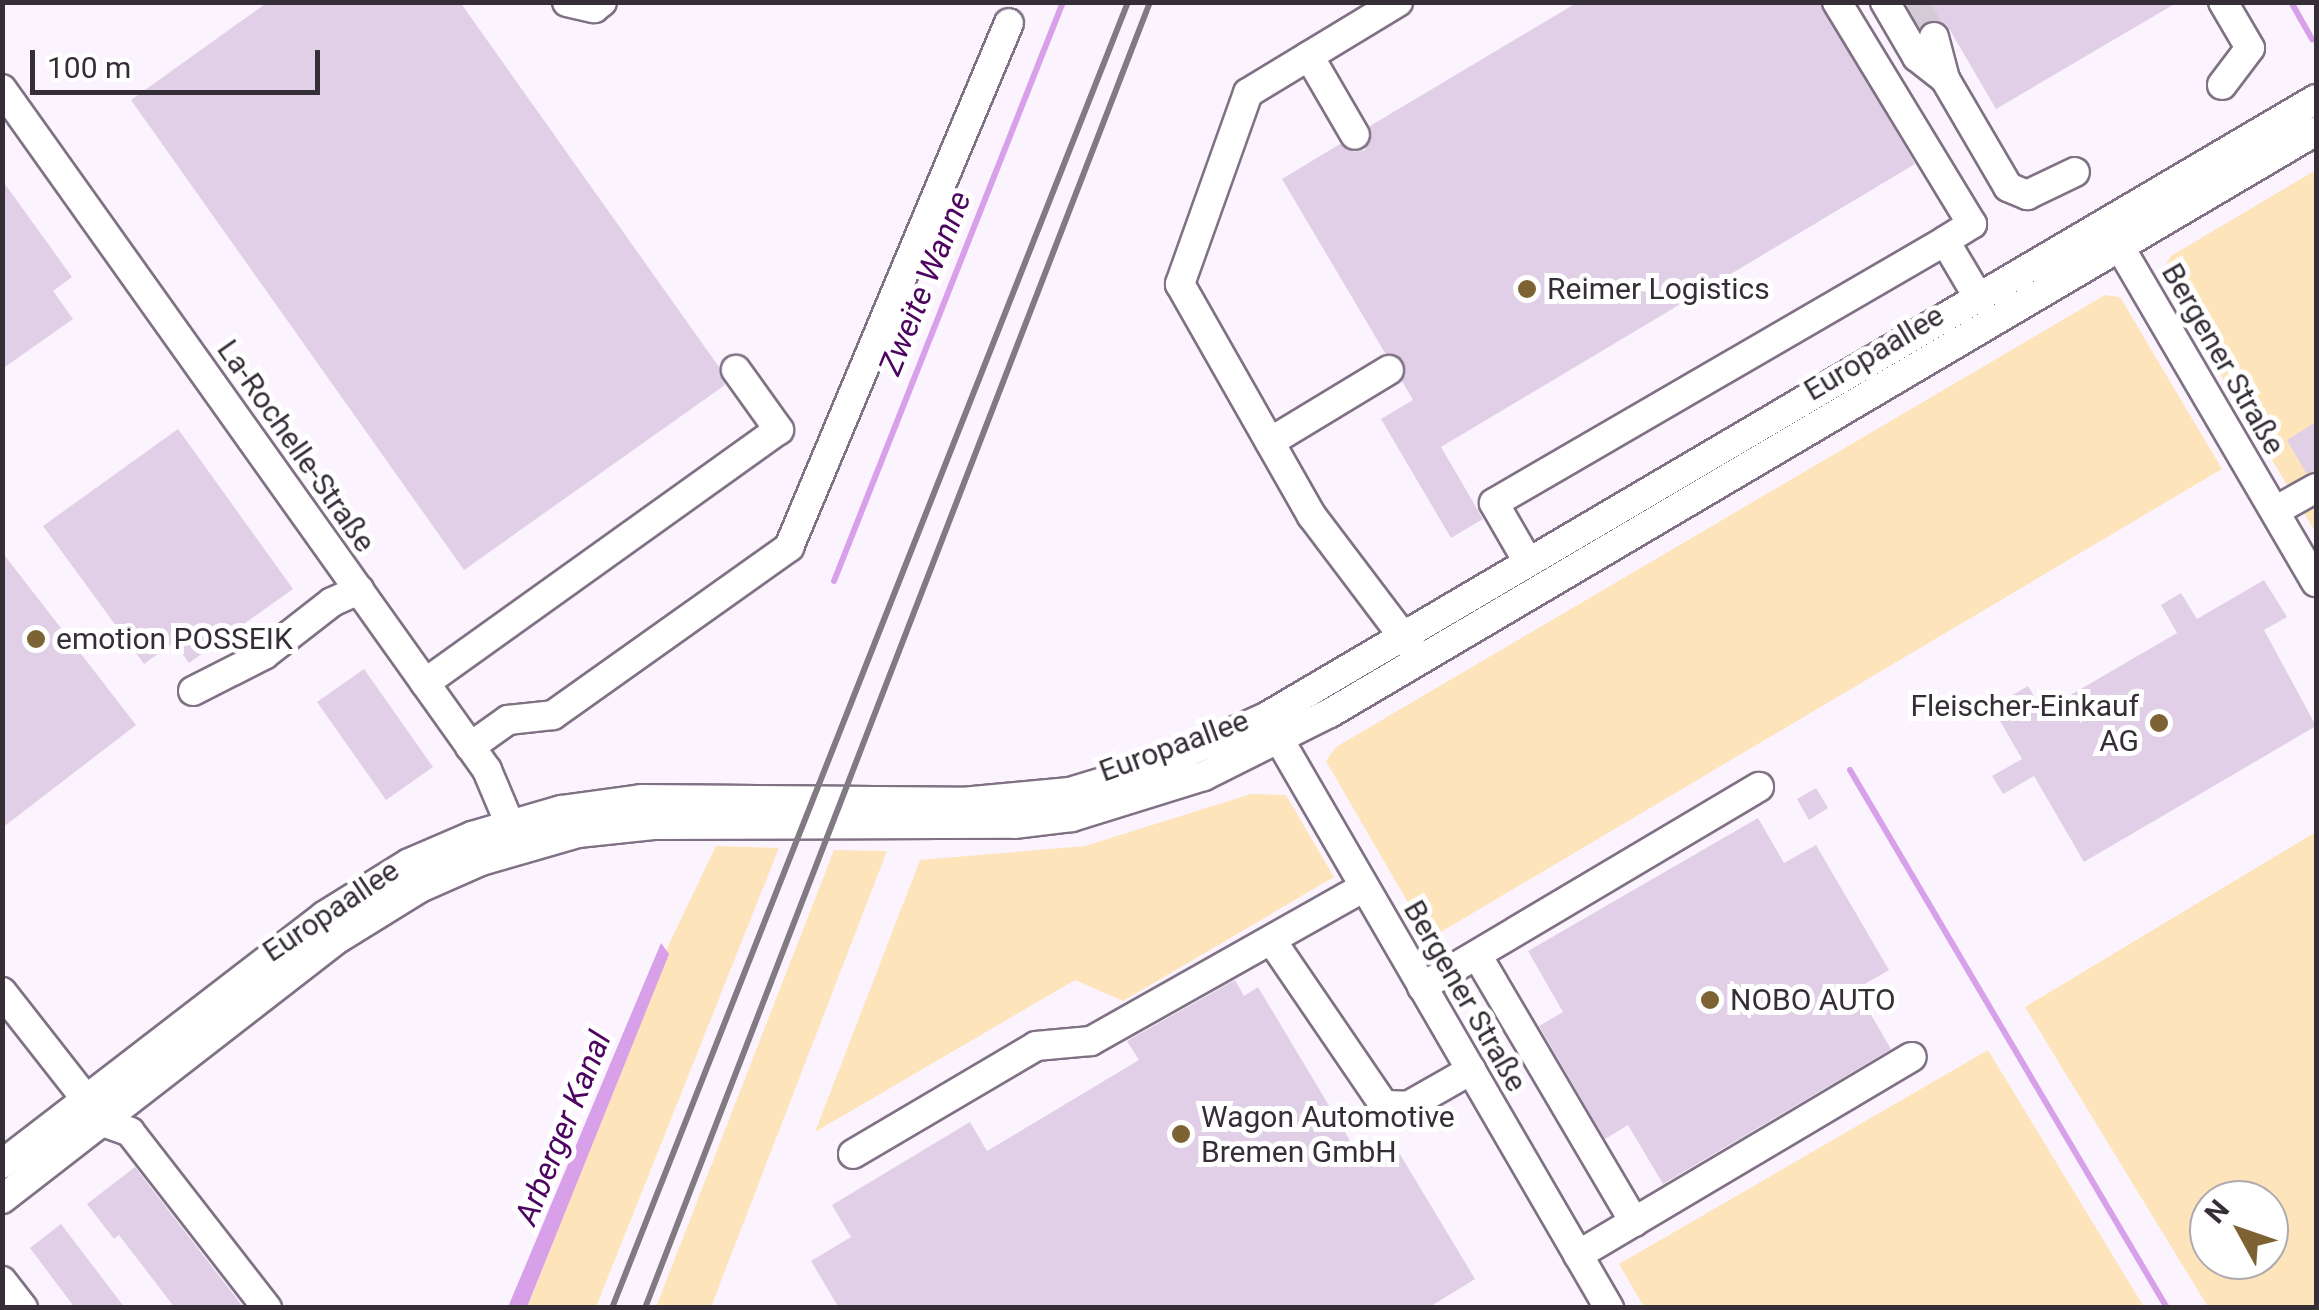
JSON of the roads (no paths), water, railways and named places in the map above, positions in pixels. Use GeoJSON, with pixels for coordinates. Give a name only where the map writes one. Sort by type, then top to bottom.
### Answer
{"type":"FeatureCollection","features":[{"type":"Feature","properties":{"kind":"street"},"geometry":{"type":"LineString","coordinates":[[567,2],[594,8],[602,2]]}},
{"type":"Feature","properties":{"kind":"street"},"geometry":{"type":"LineString","coordinates":[[1398,2],[1248,93],[1180,284],[1254,394],[1270,442],[1312,516],[1404,634],[1419,662]]}},
{"type":"Feature","properties":{"kind":"street"},"geometry":{"type":"LineString","coordinates":[[1528,562],[1494,503],[1972,224],[1837,2]]}},
{"type":"Feature","properties":{"kind":"street"},"geometry":{"type":"LineString","coordinates":[[1885,2],[1917,57],[1945,79]]}},
{"type":"Feature","properties":{"kind":"street"},"geometry":{"type":"LineString","coordinates":[[2222,85],[2250,48],[2223,2]]}},
{"type":"Feature","properties":{"kind":"street"},"geometry":{"type":"LineString","coordinates":[[470,747],[508,720],[553,714],[789,547],[1008,23]]}},
{"type":"Feature","properties":{"kind":"street"},"geometry":{"type":"LineString","coordinates":[[1934,37],[1945,79],[2008,187],[2027,195],[2075,172]]}},
{"type":"Feature","properties":{"kind":"street"},"geometry":{"type":"LineString","coordinates":[[1309,56],[1355,135]]}},
{"type":"Feature","properties":{"kind":"street","name":"La-Rochelle-Straße"},"geometry":{"type":"LineString","coordinates":[[2,89],[470,747],[516,837]]}},
{"type":"Feature","properties":{"kind":"street","name":"Europaallee"},"geometry":{"type":"LineString","coordinates":[[2,1198],[94,1110],[365,888],[425,856],[516,837],[641,799],[962,802],[1070,792],[1273,729],[1419,662],[2112,233],[2316,99]]}},
{"type":"Feature","properties":{"kind":"street","name":"Europaallee"},"geometry":{"type":"LineString","coordinates":[[1273,729],[1404,634],[1978,297],[2316,131]]}},
{"type":"Feature","properties":{"kind":"street","name":"Bergener Straße"},"geometry":{"type":"LineString","coordinates":[[2112,233],[2316,582]]}},
{"type":"Feature","properties":{"kind":"street"},"geometry":{"type":"LineString","coordinates":[[1945,240],[1978,297]]}},
{"type":"Feature","properties":{"kind":"street"},"geometry":{"type":"LineString","coordinates":[[426,684],[779,430],[736,370]]}},
{"type":"Feature","properties":{"kind":"street"},"geometry":{"type":"LineString","coordinates":[[1270,442],[1390,370]]}},
{"type":"Feature","properties":{"kind":"street"},"geometry":{"type":"LineString","coordinates":[[2275,511],[2316,488]]}},
{"type":"Feature","properties":{"kind":"street"},"geometry":{"type":"LineString","coordinates":[[193,691],[264,656],[332,602],[358,590]]}},
{"type":"Feature","properties":{"kind":"street"},"geometry":{"type":"LineString","coordinates":[[1450,607],[1463,634]]}},
{"type":"Feature","properties":{"kind":"street","name":"Bergener Straße"},"geometry":{"type":"LineString","coordinates":[[1273,729],[1609,1308]]}},
{"type":"Feature","properties":{"kind":"street"},"geometry":{"type":"LineString","coordinates":[[1422,987],[1758,788]]}},
{"type":"Feature","properties":{"kind":"street"},"geometry":{"type":"LineString","coordinates":[[853,1154],[1036,1046],[1090,1041],[1246,948],[1272,940],[1364,887]]}},
{"type":"Feature","properties":{"kind":"street"},"geometry":{"type":"LineString","coordinates":[[1272,940],[1384,1105],[1408,1106],[1470,1070]]}},
{"type":"Feature","properties":{"kind":"street"},"geometry":{"type":"LineString","coordinates":[[1476,954],[1634,1222]]}},
{"type":"Feature","properties":{"kind":"street"},"geometry":{"type":"LineString","coordinates":[[2,992],[94,1110],[130,1132],[268,1308]]}},
{"type":"Feature","properties":{"kind":"street"},"geometry":{"type":"LineString","coordinates":[[1578,1255],[1912,1057]]}},
{"type":"Feature","properties":{"kind":"street","name":"Europaallee"},"geometry":{"type":"LineString","coordinates":[[2,1164],[94,1110]]}},
{"type":"Feature","properties":{"kind":"street"},"geometry":{"type":"LineString","coordinates":[[2,1281],[22,1308]]}},
{"type":"Feature","properties":{"kind":"waterway","name":"Zweite Wanne"},"geometry":{"type":"LineString","coordinates":[[834,581],[1063,2]]}},
{"type":"Feature","properties":{"kind":"waterway"},"geometry":{"type":"LineString","coordinates":[[2291,2],[2312,39]]}},
{"type":"Feature","properties":{"kind":"waterway"},"geometry":{"type":"LineString","coordinates":[[1850,770],[2167,1308]]}},
{"type":"Feature","properties":{"kind":"tunnel"},"geometry":{"type":"LineString","coordinates":[[1914,2],[1934,37]]}},
{"type":"Feature","properties":{"kind":"railway"},"geometry":{"type":"LineString","coordinates":[[612,1308],[1128,2]]}},
{"type":"Feature","properties":{"kind":"railway"},"geometry":{"type":"LineString","coordinates":[[645,1308],[1150,2]]}},
{"type":"Feature","properties":{"kind":"place","name":"Reimer Logistics"},"geometry":{"type":"Point","coordinates":[1527,289]}},
{"type":"Feature","properties":{"kind":"place","name":"emotion POSSEIK"},"geometry":{"type":"Point","coordinates":[36,639]}},
{"type":"Feature","properties":{"kind":"place","name":"Fleischer-Einkauf AG"},"geometry":{"type":"Point","coordinates":[2159,723]}},
{"type":"Feature","properties":{"kind":"place","name":"NOBO AUTO"},"geometry":{"type":"Point","coordinates":[1710,1000]}},
{"type":"Feature","properties":{"kind":"place","name":"Wagon Automotive Bremen GmbH"},"geometry":{"type":"Point","coordinates":[1181,1134]}},
{"type":"Feature","properties":{"kind":"water label","name":"Arberger Kanal"},"geometry":{"type":"Point","coordinates":[563,1128]}}]}
